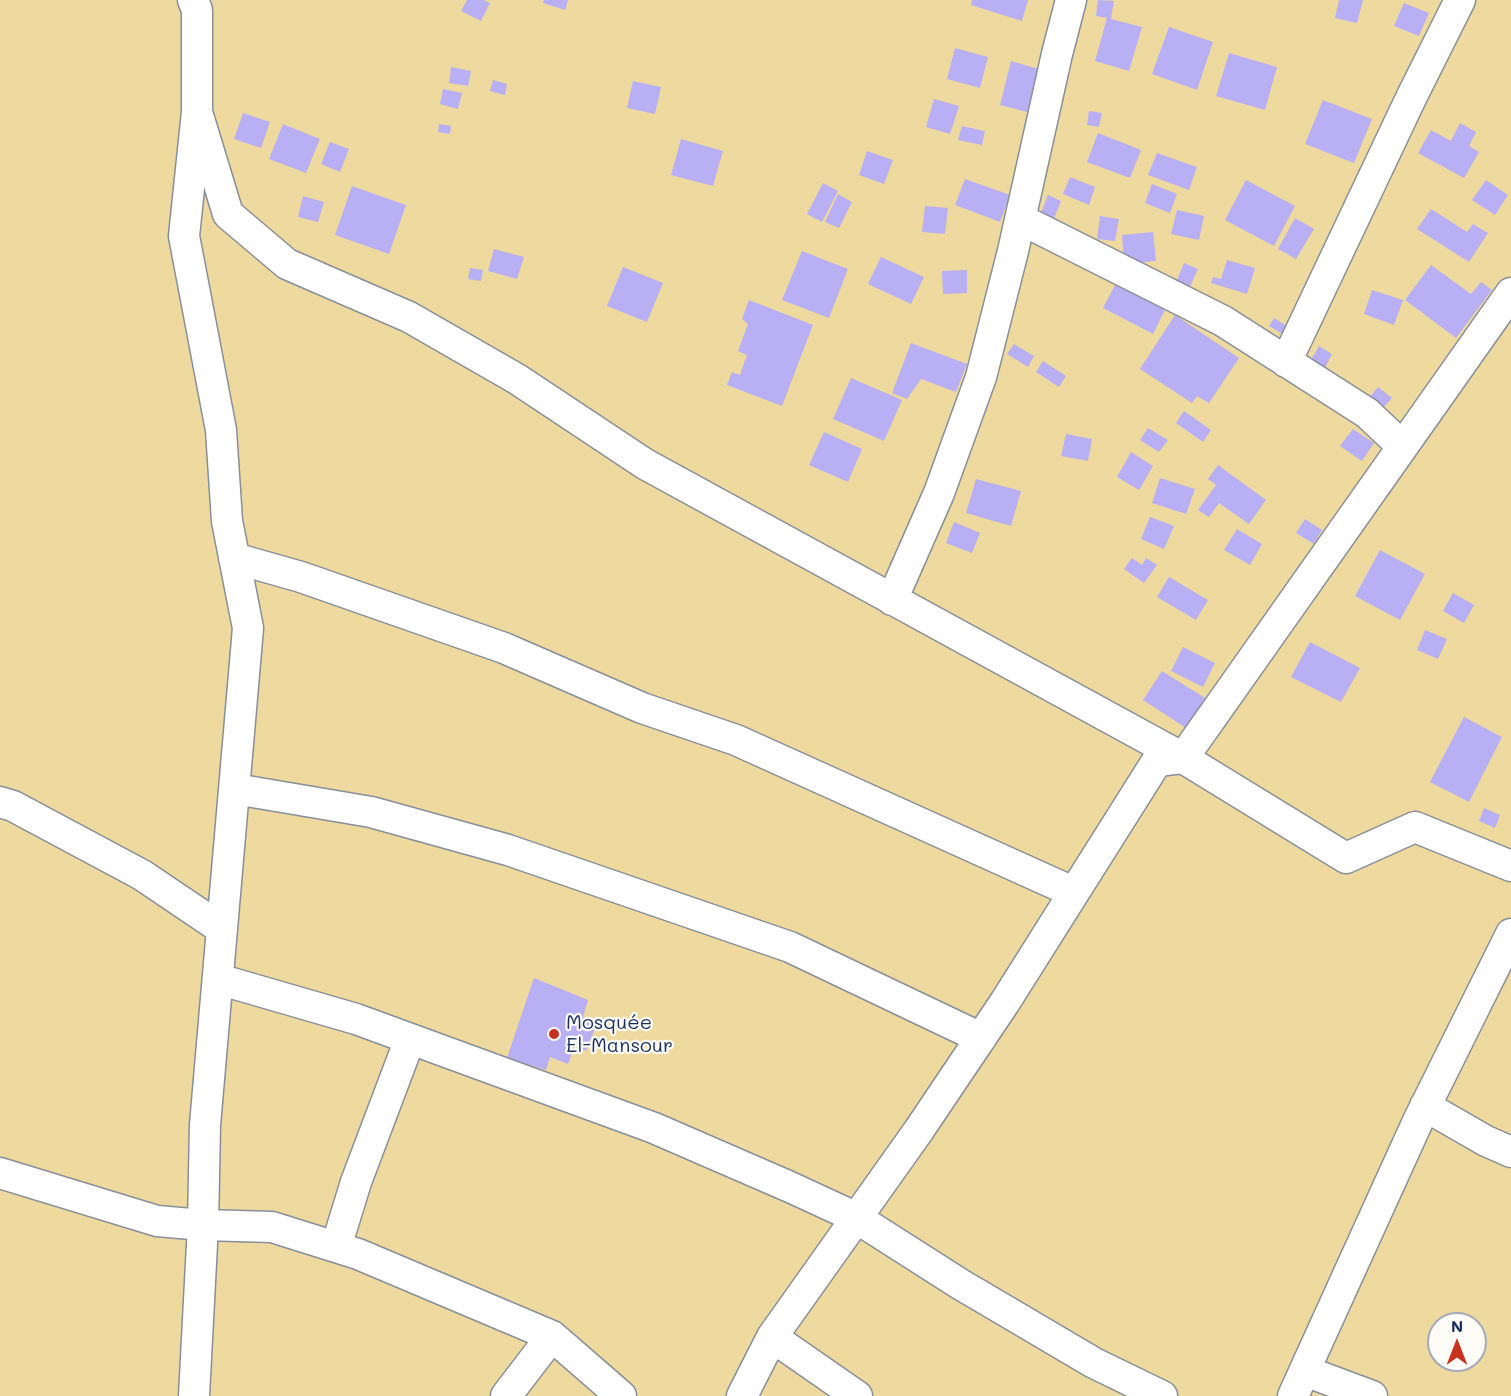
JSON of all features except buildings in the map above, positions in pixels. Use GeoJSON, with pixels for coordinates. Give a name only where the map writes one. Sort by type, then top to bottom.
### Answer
{"type":"FeatureCollection","features":[{"type":"Feature","properties":{"kind":"street"},"geometry":{"type":"LineString","coordinates":[[193,0],[197,10],[197,112],[184,236],[221,430],[227,521],[248,628],[205,1125],[203,1226],[194,1396]]}},
{"type":"Feature","properties":{"kind":"street"},"geometry":{"type":"LineString","coordinates":[[892,600],[939,493],[981,377],[1071,0]]}},
{"type":"Feature","properties":{"kind":"street"},"geometry":{"type":"LineString","coordinates":[[1286,362],[1460,0]]}},
{"type":"Feature","properties":{"kind":"street"},"geometry":{"type":"LineString","coordinates":[[197,112],[228,214],[287,264],[409,317],[517,379],[645,464],[1183,758],[1346,858],[1415,827],[1511,866]]}},
{"type":"Feature","properties":{"kind":"street"},"geometry":{"type":"LineString","coordinates":[[1020,219],[1222,321],[1367,413],[1402,446]]}},
{"type":"Feature","properties":{"kind":"street"},"geometry":{"type":"LineString","coordinates":[[742,1396],[772,1337],[855,1217],[919,1130],[981,1038],[1156,761],[1183,758],[1511,294]]}},
{"type":"Feature","properties":{"kind":"street"},"geometry":{"type":"LineString","coordinates":[[234,558],[301,578],[504,648],[642,708],[736,740],[1073,892]]}},
{"type":"Feature","properties":{"kind":"street"},"geometry":{"type":"LineString","coordinates":[[235,789],[371,812],[508,849],[790,947],[981,1038]]}},
{"type":"Feature","properties":{"kind":"street"},"geometry":{"type":"LineString","coordinates":[[0,802],[13,806],[142,875],[222,929]]}},
{"type":"Feature","properties":{"kind":"street"},"geometry":{"type":"LineString","coordinates":[[1371,1396],[1299,1383],[1425,1106],[1511,934]]}},
{"type":"Feature","properties":{"kind":"street"},"geometry":{"type":"LineString","coordinates":[[218,979],[356,1019],[654,1128],[855,1217],[960,1284],[1094,1363],[1162,1396]]}},
{"type":"Feature","properties":{"kind":"street"},"geometry":{"type":"LineString","coordinates":[[336,1247],[356,1182],[410,1039]]}},
{"type":"Feature","properties":{"kind":"street"},"geometry":{"type":"LineString","coordinates":[[1425,1106],[1486,1141],[1511,1152]]}},
{"type":"Feature","properties":{"kind":"street"},"geometry":{"type":"LineString","coordinates":[[0,1173],[158,1221],[203,1226],[272,1227],[358,1254],[552,1336],[621,1396]]}},
{"type":"Feature","properties":{"kind":"street"},"geometry":{"type":"LineString","coordinates":[[506,1396],[552,1336]]}},
{"type":"Feature","properties":{"kind":"street"},"geometry":{"type":"LineString","coordinates":[[772,1337],[856,1396]]}},
{"type":"Feature","properties":{"kind":"sand"},"geometry":{"type":"Polygon","coordinates":[[[0,0],[1511,0],[1511,1396],[0,1396],[0,0]]]}},
{"type":"Feature","properties":{"kind":"place","name":"Mosquée El-Mansour"},"geometry":{"type":"Point","coordinates":[554,1034]}}]}
